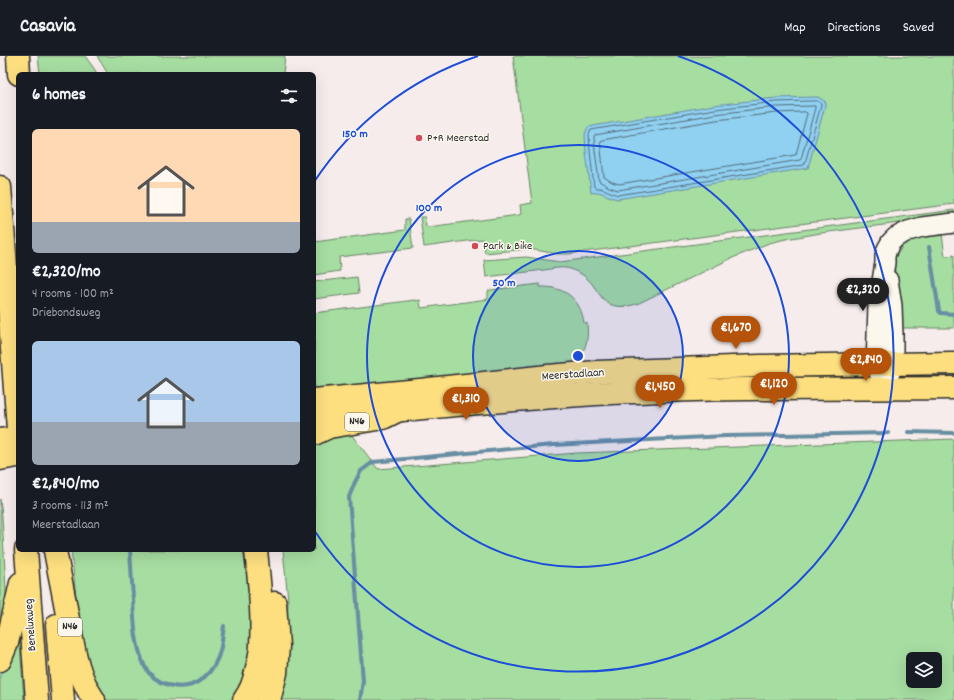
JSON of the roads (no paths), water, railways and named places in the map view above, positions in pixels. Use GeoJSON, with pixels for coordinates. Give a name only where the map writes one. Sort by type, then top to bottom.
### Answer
{"type":"FeatureCollection","features":[{"type":"Feature","properties":{"kind":"main road"},"geometry":{"type":"LineString","coordinates":[[18,56],[19,72]]}},
{"type":"Feature","properties":{"kind":"main road"},"geometry":{"type":"LineString","coordinates":[[0,187],[16,398]]}},
{"type":"Feature","properties":{"kind":"main road","name":"Meerstadlaan"},"geometry":{"type":"LineString","coordinates":[[316,400],[597,372],[759,366],[954,363]]}},
{"type":"Feature","properties":{"kind":"main road","name":"Meerstadlaan"},"geometry":{"type":"LineString","coordinates":[[316,419],[489,402],[598,394],[721,389],[954,388]]}},
{"type":"Feature","properties":{"kind":"main road","name":"N46"},"geometry":{"type":"LineString","coordinates":[[316,433],[329,427],[383,418],[400,410]]}},
{"type":"Feature","properties":{"kind":"main road"},"geometry":{"type":"LineString","coordinates":[[0,440],[16,438]]}},
{"type":"Feature","properties":{"kind":"main road"},"geometry":{"type":"LineString","coordinates":[[0,459],[16,456]]}},
{"type":"Feature","properties":{"kind":"main road","name":"N46"},"geometry":{"type":"LineString","coordinates":[[53,552],[63,700]]}},
{"type":"Feature","properties":{"kind":"main road","name":"N46"},"geometry":{"type":"LineString","coordinates":[[53,552],[79,671],[87,690],[94,700]]}},
{"type":"Feature","properties":{"kind":"main road"},"geometry":{"type":"LineString","coordinates":[[244,700],[248,695],[255,678],[261,646],[261,617],[256,552]]}},
{"type":"Feature","properties":{"kind":"main road"},"geometry":{"type":"LineString","coordinates":[[268,700],[276,673],[278,646],[271,552]]}},
{"type":"Feature","properties":{"kind":"main road"},"geometry":{"type":"LineString","coordinates":[[0,660],[9,636],[26,554]]}},
{"type":"Feature","properties":{"kind":"main road","name":"Beneluxweg"},"geometry":{"type":"LineString","coordinates":[[26,554],[36,700]]}},
{"type":"Feature","properties":{"kind":"street"},"geometry":{"type":"LineString","coordinates":[[885,389],[885,364],[894,334],[892,306],[885,263],[887,249],[891,242],[908,231],[922,227],[954,223]]}},
{"type":"Feature","properties":{"kind":"water"},"geometry":{"type":"Polygon","coordinates":[[[818,97],[826,102],[808,168],[617,199],[599,192],[591,193],[585,134],[588,127],[714,105],[776,98],[818,97]]]}},
{"type":"Feature","properties":{"kind":"waterway"},"geometry":{"type":"LineString","coordinates":[[929,247],[939,311],[941,313],[954,314]]}},
{"type":"Feature","properties":{"kind":"waterway"},"geometry":{"type":"LineString","coordinates":[[908,432],[954,433]]}},
{"type":"Feature","properties":{"kind":"waterway"},"geometry":{"type":"LineString","coordinates":[[360,700],[363,681],[349,497],[361,471],[373,462],[554,445],[725,436],[888,433]]}},
{"type":"Feature","properties":{"kind":"waterway"},"geometry":{"type":"LineString","coordinates":[[130,552],[137,642],[147,671],[158,681],[178,687],[196,683],[203,678],[214,665],[218,656],[224,626]]}},
{"type":"Feature","properties":{"kind":"place","name":"P+R Meerstad"},"geometry":{"type":"Point","coordinates":[419,138]}},
{"type":"Feature","properties":{"kind":"place","name":"Park & Bike"},"geometry":{"type":"Point","coordinates":[475,246]}}]}
